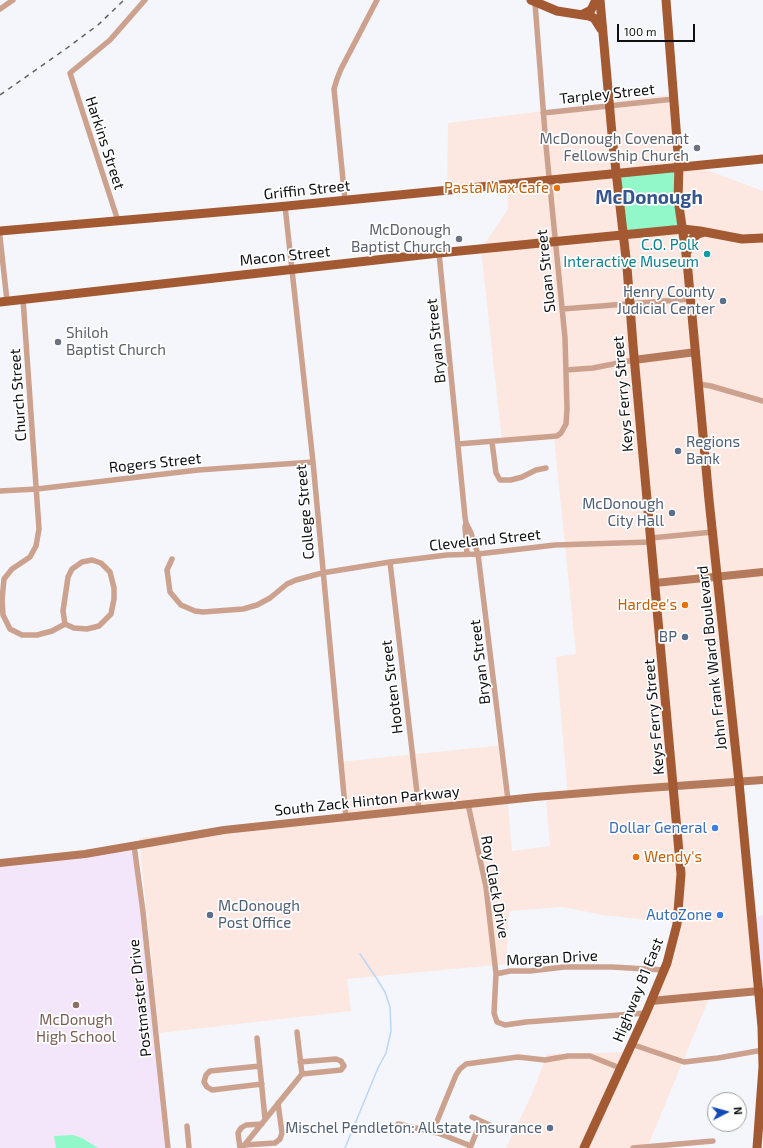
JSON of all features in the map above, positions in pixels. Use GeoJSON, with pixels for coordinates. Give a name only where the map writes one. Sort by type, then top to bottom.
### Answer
{"type":"FeatureCollection","features":[{"type":"Feature","properties":{"kind":"main road"},"geometry":{"type":"LineString","coordinates":[[583,14],[591,10],[596,0]]}},
{"type":"Feature","properties":{"kind":"main road","name":"Keys Ferry Street"},"geometry":{"type":"LineString","coordinates":[[600,0],[609,107],[624,235],[634,360],[674,786]]}},
{"type":"Feature","properties":{"kind":"main road","name":"John Frank Ward Boulevard"},"geometry":{"type":"LineString","coordinates":[[666,0],[679,166],[678,198],[687,255],[717,577],[761,991],[763,1050],[761,1103],[757,1148]]}},
{"type":"Feature","properties":{"kind":"main road"},"geometry":{"type":"LineString","coordinates":[[533,1],[557,10],[583,14],[594,18],[603,32]]}},
{"type":"Feature","properties":{"kind":"main road","name":"Griffin Street"},"geometry":{"type":"LineString","coordinates":[[0,231],[285,206],[679,166],[763,159]]}},
{"type":"Feature","properties":{"kind":"main road","name":"Macon Street"},"geometry":{"type":"LineString","coordinates":[[3,301],[439,253],[683,229],[742,239],[763,238]]}},
{"type":"Feature","properties":{"kind":"main road"},"geometry":{"type":"LineString","coordinates":[[687,255],[692,239],[698,234],[705,232]]}},
{"type":"Feature","properties":{"kind":"main road"},"geometry":{"type":"LineString","coordinates":[[634,360],[696,352]]}},
{"type":"Feature","properties":{"kind":"main road"},"geometry":{"type":"LineString","coordinates":[[655,583],[763,572]]}},
{"type":"Feature","properties":{"kind":"main road","name":"South Zack Hinton Parkway"},"geometry":{"type":"LineString","coordinates":[[0,863],[84,854],[224,830],[508,800],[763,780]]}},
{"type":"Feature","properties":{"kind":"main road","name":"Highway 81 East"},"geometry":{"type":"LineString","coordinates":[[584,1148],[646,1013],[671,950],[677,924],[681,885],[680,851],[674,786]]}},
{"type":"Feature","properties":{"kind":"main road"},"geometry":{"type":"LineString","coordinates":[[650,1000],[761,991]]}},
{"type":"Feature","properties":{"kind":"street"},"geometry":{"type":"LineString","coordinates":[[0,9],[13,0]]}},
{"type":"Feature","properties":{"kind":"street","name":"Harkins Street"},"geometry":{"type":"LineString","coordinates":[[118,221],[70,72],[110,40],[145,0]]}},
{"type":"Feature","properties":{"kind":"street"},"geometry":{"type":"LineString","coordinates":[[345,200],[334,89],[341,69],[377,0]]}},
{"type":"Feature","properties":{"kind":"street","name":"Sloan Street"},"geometry":{"type":"LineString","coordinates":[[458,444],[557,436],[561,433],[566,424],[566,370],[562,309],[533,1]]}},
{"type":"Feature","properties":{"kind":"street","name":"Tarpley Street"},"geometry":{"type":"LineString","coordinates":[[543,113],[674,99]]}},
{"type":"Feature","properties":{"kind":"street","name":"College Street"},"geometry":{"type":"LineString","coordinates":[[285,206],[312,462],[346,817]]}},
{"type":"Feature","properties":{"kind":"street"},"geometry":{"type":"LineString","coordinates":[[0,237],[3,301]]}},
{"type":"Feature","properties":{"kind":"street","name":"Bryan Street"},"geometry":{"type":"LineString","coordinates":[[439,253],[466,523],[467,554]]}},
{"type":"Feature","properties":{"kind":"street","name":"Church Street"},"geometry":{"type":"LineString","coordinates":[[23,299],[39,529],[36,546],[30,557],[12,569],[4,579],[2,600],[3,615],[10,629],[22,635],[37,636],[66,624]]}},
{"type":"Feature","properties":{"kind":"street"},"geometry":{"type":"LineString","coordinates":[[562,309],[691,299]]}},
{"type":"Feature","properties":{"kind":"street"},"geometry":{"type":"LineString","coordinates":[[566,370],[593,368],[634,360]]}},
{"type":"Feature","properties":{"kind":"street"},"geometry":{"type":"LineString","coordinates":[[699,384],[763,401]]}},
{"type":"Feature","properties":{"kind":"street"},"geometry":{"type":"LineString","coordinates":[[492,442],[496,473],[500,480],[511,480],[522,477],[536,470],[546,468]]}},
{"type":"Feature","properties":{"kind":"street","name":"Rogers Street"},"geometry":{"type":"LineString","coordinates":[[0,491],[198,470],[312,462]]}},
{"type":"Feature","properties":{"kind":"street","name":"Bryan Street"},"geometry":{"type":"LineString","coordinates":[[466,523],[478,554],[508,800]]}},
{"type":"Feature","properties":{"kind":"street","name":"Cleveland Street"},"geometry":{"type":"LineString","coordinates":[[172,558],[167,570],[170,592],[181,605],[188,609],[203,612],[257,605],[270,598],[287,584],[296,580],[322,573],[390,562],[555,545],[651,540],[713,532]]}},
{"type":"Feature","properties":{"kind":"street"},"geometry":{"type":"LineString","coordinates":[[92,560],[101,563],[110,572],[114,588],[114,599],[111,614],[99,626],[87,630],[74,628],[66,624],[63,611],[66,587],[72,569],[82,562],[92,560]]}},
{"type":"Feature","properties":{"kind":"street","name":"Hooten Street"},"geometry":{"type":"LineString","coordinates":[[390,562],[419,810]]}},
{"type":"Feature","properties":{"kind":"street","name":"Roy Clack Drive"},"geometry":{"type":"LineString","coordinates":[[468,804],[486,887],[496,974]]}},
{"type":"Feature","properties":{"kind":"street","name":"Postmaster Drive"},"geometry":{"type":"LineString","coordinates":[[134,845],[143,912],[168,1148]]}},
{"type":"Feature","properties":{"kind":"street","name":"Morgan Drive"},"geometry":{"type":"LineString","coordinates":[[646,1013],[526,1022],[505,1025],[497,1022],[494,1013],[496,974],[510,970],[530,971],[564,968],[612,967],[664,970]]}},
{"type":"Feature","properties":{"kind":"street"},"geometry":{"type":"LineString","coordinates":[[297,1032],[302,1074]]}},
{"type":"Feature","properties":{"kind":"street"},"geometry":{"type":"LineString","coordinates":[[257,1038],[262,1084],[263,1121]]}},
{"type":"Feature","properties":{"kind":"street"},"geometry":{"type":"LineString","coordinates":[[631,1044],[684,1062],[763,1050]]}},
{"type":"Feature","properties":{"kind":"street"},"geometry":{"type":"LineString","coordinates":[[433,1131],[456,1075],[462,1066],[466,1064],[518,1057],[545,1060],[568,1056],[586,1056],[597,1058],[620,1068]]}},
{"type":"Feature","properties":{"kind":"street"},"geometry":{"type":"LineString","coordinates":[[242,1147],[302,1074],[341,1070],[344,1066],[342,1061],[336,1059],[300,1062]]}},
{"type":"Feature","properties":{"kind":"street"},"geometry":{"type":"LineString","coordinates":[[260,1066],[211,1071],[206,1074],[204,1081],[207,1087],[213,1090],[262,1084]]}},
{"type":"Feature","properties":{"kind":"street"},"geometry":{"type":"LineString","coordinates":[[242,1147],[274,1143],[280,1139],[282,1133],[278,1103]]}},
{"type":"Feature","properties":{"kind":"street"},"geometry":{"type":"LineString","coordinates":[[472,1117],[505,1132]]}},
{"type":"Feature","properties":{"kind":"street"},"geometry":{"type":"LineString","coordinates":[[242,1147],[238,1133],[241,1128],[245,1125],[263,1121]]}},
{"type":"Feature","properties":{"kind":"street"},"geometry":{"type":"LineString","coordinates":[[398,1124],[433,1131],[470,1147],[481,1121]]}},
{"type":"Feature","properties":{"kind":"street"},"geometry":{"type":"LineString","coordinates":[[186,1126],[189,1148]]}},
{"type":"Feature","properties":{"kind":"street"},"geometry":{"type":"LineString","coordinates":[[633,1148],[713,1141]]}},
{"type":"Feature","properties":{"kind":"shaded area"},"geometry":{"type":"Polygon","coordinates":[[[669,95],[674,158],[763,191],[763,779],[741,781],[763,966],[763,989],[710,996],[647,1148],[506,1148],[532,1094],[547,1054],[630,1052],[655,996],[675,923],[603,915],[563,907],[509,911],[506,964],[347,979],[351,1011],[159,1033],[139,838],[346,813],[340,762],[503,745],[512,851],[550,846],[546,801],[568,797],[556,657],[576,654],[554,437],[502,442],[481,249],[508,209],[507,192],[447,191],[448,123],[669,95]]]}},
{"type":"Feature","properties":{"kind":"shaded area","name":"McDonugh High School"},"geometry":{"type":"Polygon","coordinates":[[[134,845],[168,1148],[0,1148],[0,863],[134,845]]]}},
{"type":"Feature","properties":{"kind":"shaded area"},"geometry":{"type":"Polygon","coordinates":[[[763,915],[763,1043],[752,918],[763,915]]]}},
{"type":"Feature","properties":{"kind":"green space"},"geometry":{"type":"Polygon","coordinates":[[[679,166],[683,229],[624,235],[616,173],[679,166]]]}},
{"type":"Feature","properties":{"kind":"green space"},"geometry":{"type":"Polygon","coordinates":[[[73,1135],[82,1138],[98,1148],[56,1148],[54,1136],[73,1135]]]}},
{"type":"Feature","properties":{"kind":"waterway"},"geometry":{"type":"LineString","coordinates":[[345,1148],[378,1068],[386,1053],[391,1031],[390,1007],[385,992],[360,954]]}},
{"type":"Feature","properties":{"kind":"railway"},"geometry":{"type":"LineString","coordinates":[[0,95],[98,25],[124,0]]}},
{"type":"Feature","properties":{"kind":"place","name":"McDonough Covenant Fellowship Church"},"geometry":{"type":"Point","coordinates":[697,148]}},
{"type":"Feature","properties":{"kind":"place","name":"Pasta Max Cafe"},"geometry":{"type":"Point","coordinates":[557,188]}},
{"type":"Feature","properties":{"kind":"place","name":"McDonough Baptist Church"},"geometry":{"type":"Point","coordinates":[459,239]}},
{"type":"Feature","properties":{"kind":"place","name":"C.O. Polk Interactive Museum"},"geometry":{"type":"Point","coordinates":[707,254]}},
{"type":"Feature","properties":{"kind":"place","name":"Henry County Judicial Center"},"geometry":{"type":"Point","coordinates":[723,301]}},
{"type":"Feature","properties":{"kind":"place","name":"Shiloh Baptist Church"},"geometry":{"type":"Point","coordinates":[58,342]}},
{"type":"Feature","properties":{"kind":"place","name":"Regions Bank"},"geometry":{"type":"Point","coordinates":[678,451]}},
{"type":"Feature","properties":{"kind":"place","name":"McDonough City Hall"},"geometry":{"type":"Point","coordinates":[672,513]}},
{"type":"Feature","properties":{"kind":"place","name":"Hardee's"},"geometry":{"type":"Point","coordinates":[685,605]}},
{"type":"Feature","properties":{"kind":"place","name":"BP"},"geometry":{"type":"Point","coordinates":[685,637]}},
{"type":"Feature","properties":{"kind":"place","name":"Dollar General"},"geometry":{"type":"Point","coordinates":[715,828]}},
{"type":"Feature","properties":{"kind":"place","name":"Wendy's"},"geometry":{"type":"Point","coordinates":[636,857]}},
{"type":"Feature","properties":{"kind":"place","name":"McDonough Post Office"},"geometry":{"type":"Point","coordinates":[210,915]}},
{"type":"Feature","properties":{"kind":"place","name":"AutoZone"},"geometry":{"type":"Point","coordinates":[720,915]}},
{"type":"Feature","properties":{"kind":"place","name":"McDonugh High School"},"geometry":{"type":"Point","coordinates":[76,1005]}},
{"type":"Feature","properties":{"kind":"place","name":"Mischel Pendleton: Allstate Insurance"},"geometry":{"type":"Point","coordinates":[550,1128]}},
{"type":"Feature","properties":{"kind":"district","name":"McDonough"},"geometry":{"type":"Point","coordinates":[649,198]}}]}
